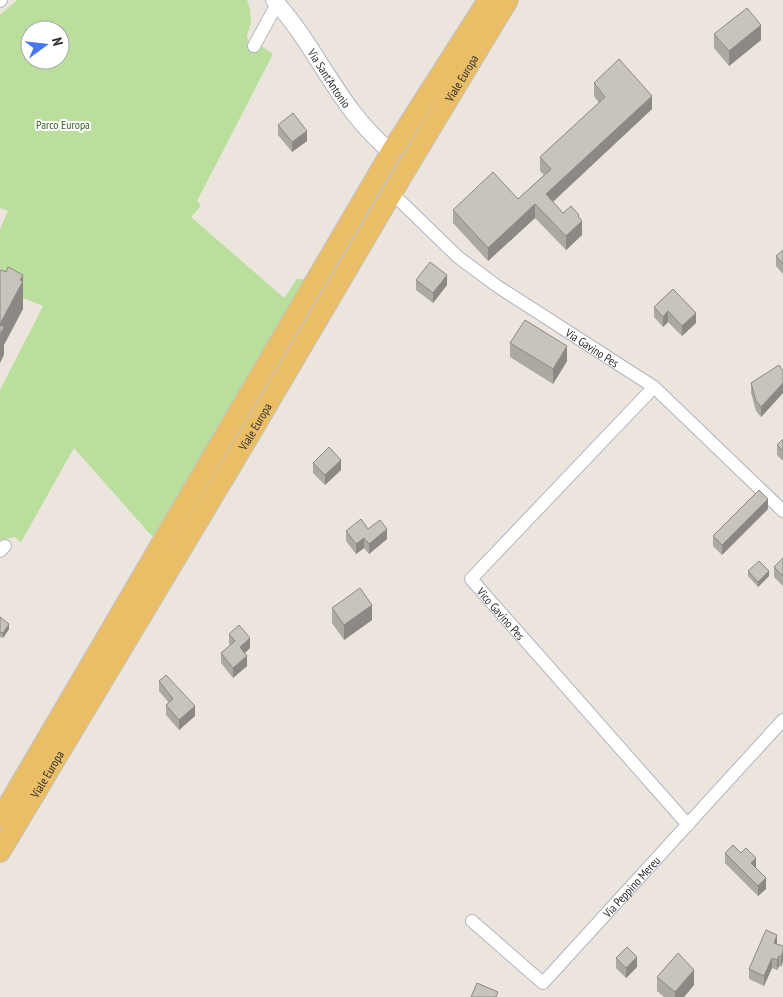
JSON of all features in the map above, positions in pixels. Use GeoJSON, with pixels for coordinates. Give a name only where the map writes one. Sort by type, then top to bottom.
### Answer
{"type":"FeatureCollection","features":[{"type":"Feature","properties":{"kind":"main road","name":"Viale Europa"},"geometry":{"type":"LineString","coordinates":[[0,819],[391,152],[488,0]]}},
{"type":"Feature","properties":{"kind":"main road","name":"Viale Europa"},"geometry":{"type":"LineString","coordinates":[[0,852],[508,0]]}},
{"type":"Feature","properties":{"kind":"street","name":"Via Sant'Antonio"},"geometry":{"type":"LineString","coordinates":[[275,2],[304,38],[344,102],[376,140],[391,152]]}},
{"type":"Feature","properties":{"kind":"street"},"geometry":{"type":"LineString","coordinates":[[254,46],[275,2]]}},
{"type":"Feature","properties":{"kind":"street","name":"Via Gavino Pes"},"geometry":{"type":"LineString","coordinates":[[392,193],[466,263],[497,286],[654,387],[783,511]]}},
{"type":"Feature","properties":{"kind":"street","name":"Vico Gavino Pes"},"geometry":{"type":"LineString","coordinates":[[654,387],[471,579],[688,825]]}},
{"type":"Feature","properties":{"kind":"street","name":"Via Peppino Mereu"},"geometry":{"type":"LineString","coordinates":[[472,921],[543,983],[783,720]]}},
{"type":"Feature","properties":{"kind":"green space","name":"Parco Europa"},"geometry":{"type":"Polygon","coordinates":[[[17,0],[247,0],[251,22],[247,36],[250,49],[263,47],[273,54],[197,201],[201,206],[191,217],[284,298],[297,279],[310,279],[159,540],[149,533],[74,448],[21,542],[15,537],[0,540],[0,390],[43,306],[0,289],[0,229],[8,211],[0,208],[0,15],[17,0]]]}},
{"type":"Feature","properties":{"kind":"building"},"geometry":{"type":"Polygon","coordinates":[[[747,8],[761,25],[729,51],[714,34],[747,8]]]}},
{"type":"Feature","properties":{"kind":"building"},"geometry":{"type":"Polygon","coordinates":[[[619,59],[652,96],[546,194],[563,213],[571,206],[582,221],[566,236],[535,204],[488,248],[453,210],[493,172],[518,199],[551,169],[540,157],[605,97],[594,83],[619,59]]]}},
{"type":"Feature","properties":{"kind":"building"},"geometry":{"type":"Polygon","coordinates":[[[293,113],[307,131],[292,142],[278,125],[293,113]]]}},
{"type":"Feature","properties":{"kind":"building"},"geometry":{"type":"Polygon","coordinates":[[[783,250],[783,264],[776,256],[783,250]]]}},
{"type":"Feature","properties":{"kind":"building"},"geometry":{"type":"Polygon","coordinates":[[[430,262],[447,275],[433,293],[416,280],[430,262]]]}},
{"type":"Feature","properties":{"kind":"building"},"geometry":{"type":"Polygon","coordinates":[[[8,267],[23,275],[20,280],[23,281],[0,324],[0,271],[6,272],[8,267]]]}},
{"type":"Feature","properties":{"kind":"building"},"geometry":{"type":"Polygon","coordinates":[[[673,289],[696,313],[682,326],[668,311],[663,317],[654,307],[673,289]]]}},
{"type":"Feature","properties":{"kind":"building"},"geometry":{"type":"Polygon","coordinates":[[[525,320],[567,346],[553,369],[510,343],[525,320]]]}},
{"type":"Feature","properties":{"kind":"building"},"geometry":{"type":"Polygon","coordinates":[[[0,325],[4,327],[0,335],[0,325]]]}},
{"type":"Feature","properties":{"kind":"building"},"geometry":{"type":"Polygon","coordinates":[[[779,365],[783,371],[783,383],[761,407],[756,401],[751,383],[779,365]]]}},
{"type":"Feature","properties":{"kind":"building"},"geometry":{"type":"Polygon","coordinates":[[[783,439],[783,451],[777,445],[783,439]]]}},
{"type":"Feature","properties":{"kind":"building"},"geometry":{"type":"Polygon","coordinates":[[[329,447],[341,460],[325,475],[313,463],[329,447]]]}},
{"type":"Feature","properties":{"kind":"building"},"geometry":{"type":"Polygon","coordinates":[[[759,490],[768,499],[722,545],[713,536],[759,490]]]}},
{"type":"Feature","properties":{"kind":"building"},"geometry":{"type":"Polygon","coordinates":[[[361,519],[368,529],[380,520],[387,529],[369,544],[364,538],[356,544],[346,531],[361,519]]]}},
{"type":"Feature","properties":{"kind":"building"},"geometry":{"type":"Polygon","coordinates":[[[783,558],[783,576],[774,567],[783,558]]]}},
{"type":"Feature","properties":{"kind":"building"},"geometry":{"type":"Polygon","coordinates":[[[759,561],[769,571],[758,582],[748,571],[759,561]]]}},
{"type":"Feature","properties":{"kind":"building"},"geometry":{"type":"Polygon","coordinates":[[[360,588],[372,605],[344,625],[332,608],[360,588]]]}},
{"type":"Feature","properties":{"kind":"building"},"geometry":{"type":"Polygon","coordinates":[[[0,617],[9,624],[3,633],[0,632],[0,617]]]}},
{"type":"Feature","properties":{"kind":"building"},"geometry":{"type":"Polygon","coordinates":[[[239,625],[250,638],[240,647],[247,656],[233,668],[221,653],[235,641],[229,634],[239,625]]]}},
{"type":"Feature","properties":{"kind":"building"},"geometry":{"type":"Polygon","coordinates":[[[166,675],[195,706],[179,720],[166,705],[173,699],[159,681],[166,675]]]}},
{"type":"Feature","properties":{"kind":"building"},"geometry":{"type":"Polygon","coordinates":[[[733,845],[741,853],[746,848],[756,858],[751,863],[766,878],[758,886],[725,853],[733,845]]]}},
{"type":"Feature","properties":{"kind":"building"},"geometry":{"type":"Polygon","coordinates":[[[766,930],[777,935],[774,943],[783,946],[783,951],[781,957],[779,956],[777,960],[772,958],[764,976],[749,969],[766,930]]]}},
{"type":"Feature","properties":{"kind":"building"},"geometry":{"type":"Polygon","coordinates":[[[627,947],[637,957],[626,968],[616,958],[627,947]]]}},
{"type":"Feature","properties":{"kind":"building"},"geometry":{"type":"Polygon","coordinates":[[[678,953],[694,970],[675,992],[657,977],[678,953]]]}},
{"type":"Feature","properties":{"kind":"building"},"geometry":{"type":"Polygon","coordinates":[[[477,983],[498,992],[496,997],[471,997],[477,983]]]}}]}
